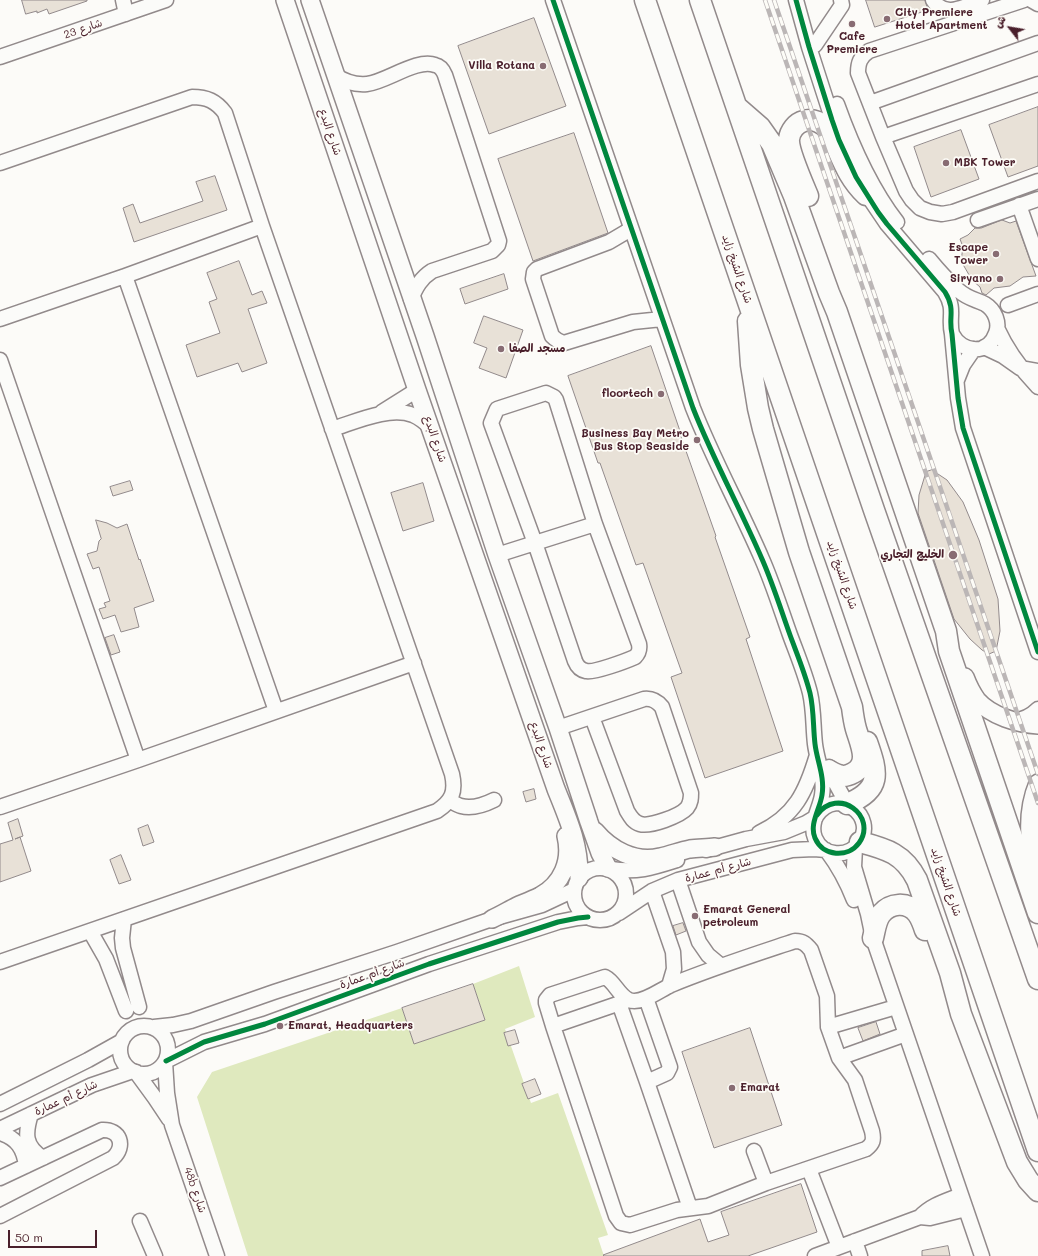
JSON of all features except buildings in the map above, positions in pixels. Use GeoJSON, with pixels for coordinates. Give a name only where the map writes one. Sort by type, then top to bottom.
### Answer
{"type":"FeatureCollection","features":[{"type":"Feature","properties":{"kind":"highway","name":"شارع الشيخ زايد"},"geometry":{"type":"LineString","coordinates":[[645,0],[1038,1151]]}},
{"type":"Feature","properties":{"kind":"highway"},"geometry":{"type":"LineString","coordinates":[[700,0],[869,496],[1038,979]]}},
{"type":"Feature","properties":{"kind":"highway"},"geometry":{"type":"LineString","coordinates":[[737,106],[760,127],[772,144],[794,196],[829,293],[838,312],[946,631],[949,651],[1038,913]]}},
{"type":"Feature","properties":{"kind":"highway"},"geometry":{"type":"LineString","coordinates":[[838,312],[835,291],[819,227],[789,145],[789,138],[794,127],[799,123],[810,120],[822,124],[830,133],[848,173],[866,195]]}},
{"type":"Feature","properties":{"kind":"highway"},"geometry":{"type":"LineString","coordinates":[[748,301],[751,366],[763,429],[799,552],[852,707],[862,750],[862,764],[856,772],[846,777],[838,776],[830,771]]}},
{"type":"Feature","properties":{"kind":"highway"},"geometry":{"type":"LineString","coordinates":[[847,804],[858,800],[865,795],[875,780],[876,771],[863,729],[858,716],[852,707]]}},
{"type":"Feature","properties":{"kind":"highway"},"geometry":{"type":"LineString","coordinates":[[857,845],[882,848],[900,857],[917,880],[950,973],[962,1014],[1017,1162],[1028,1180],[1038,1191]]}},
{"type":"Feature","properties":{"kind":"highway"},"geometry":{"type":"LineString","coordinates":[[873,938],[877,922],[885,909],[900,904],[908,906],[919,916],[935,957],[950,973]]}},
{"type":"Feature","properties":{"kind":"main road","name":"شارع البدع"},"geometry":{"type":"LineString","coordinates":[[285,0],[417,390],[556,789],[577,845],[580,867],[577,884]]}},
{"type":"Feature","properties":{"kind":"main road","name":"شارع البدع"},"geometry":{"type":"LineString","coordinates":[[310,0],[589,822],[600,853],[610,869]]}},
{"type":"Feature","properties":{"kind":"main road"},"geometry":{"type":"LineString","coordinates":[[417,390],[423,388],[427,389],[433,394],[449,436],[454,444],[462,451]]}},
{"type":"Feature","properties":{"kind":"main road"},"geometry":{"type":"LineString","coordinates":[[946,631],[968,685],[975,697],[984,706],[1002,716],[1013,720],[1038,725]]}},
{"type":"Feature","properties":{"kind":"main road"},"geometry":{"type":"LineString","coordinates":[[1038,783],[1032,799],[1030,831],[1032,852],[1038,877]]}},
{"type":"Feature","properties":{"kind":"main road"},"geometry":{"type":"LineString","coordinates":[[492,919],[549,890],[557,882],[563,872],[567,862],[568,848],[558,808],[556,789]]}},
{"type":"Feature","properties":{"kind":"main road"},"geometry":{"type":"LineString","coordinates":[[589,822],[609,846],[628,855],[639,858],[650,859],[690,849],[715,847]]}},
{"type":"Feature","properties":{"kind":"street","name":"شارع 23"},"geometry":{"type":"LineString","coordinates":[[0,57],[131,6],[166,0]]}},
{"type":"Feature","properties":{"kind":"street"},"geometry":{"type":"LineString","coordinates":[[552,0],[702,432],[769,574],[807,681],[812,704],[817,754],[823,791],[813,824],[815,839],[835,861],[848,884],[861,918],[873,938]]}},
{"type":"Feature","properties":{"kind":"street"},"geometry":{"type":"LineString","coordinates":[[815,45],[842,5],[841,0]]}},
{"type":"Feature","properties":{"kind":"street"},"geometry":{"type":"LineString","coordinates":[[933,0],[941,9],[954,10],[982,0]]}},
{"type":"Feature","properties":{"kind":"street"},"geometry":{"type":"LineString","coordinates":[[1024,0],[869,51],[863,55],[860,60],[858,73],[906,191],[920,208],[930,212],[942,214],[953,212],[1038,181]]}},
{"type":"Feature","properties":{"kind":"street"},"geometry":{"type":"LineString","coordinates":[[1031,0],[1038,4]]}},
{"type":"Feature","properties":{"kind":"street"},"geometry":{"type":"LineString","coordinates":[[797,2],[815,45],[848,136],[864,170],[880,198],[906,234],[949,281],[964,295],[985,304],[996,315],[998,330],[995,337],[990,343],[979,348],[963,365],[956,382]]}},
{"type":"Feature","properties":{"kind":"street"},"geometry":{"type":"LineString","coordinates":[[797,2],[809,47],[839,140],[856,177],[866,195],[887,224],[944,292],[950,303],[952,316],[950,328],[955,340],[960,345],[967,348],[979,348],[1003,356],[1020,368],[1038,371]]}},
{"type":"Feature","properties":{"kind":"street"},"geometry":{"type":"LineString","coordinates":[[870,103],[1038,43]]}},
{"type":"Feature","properties":{"kind":"street"},"geometry":{"type":"LineString","coordinates":[[335,75],[342,80],[351,83],[368,84],[423,64],[430,63],[442,69],[445,75],[499,241],[498,245],[492,251],[432,271],[418,284],[411,299]]}},
{"type":"Feature","properties":{"kind":"street"},"geometry":{"type":"LineString","coordinates":[[883,137],[1038,84]]}},
{"type":"Feature","properties":{"kind":"street"},"geometry":{"type":"LineString","coordinates":[[0,164],[192,97],[202,97],[211,100],[219,105],[225,113],[262,226],[452,774],[454,785],[452,796],[446,805],[437,811],[0,962]]}},
{"type":"Feature","properties":{"kind":"street"},"geometry":{"type":"LineString","coordinates":[[978,220],[1038,199]]}},
{"type":"Feature","properties":{"kind":"street"},"geometry":{"type":"LineString","coordinates":[[1019,205],[1038,259]]}},
{"type":"Feature","properties":{"kind":"street"},"geometry":{"type":"LineString","coordinates":[[0,319],[125,276],[262,226]]}},
{"type":"Feature","properties":{"kind":"street"},"geometry":{"type":"LineString","coordinates":[[631,229],[604,244],[537,269],[534,272],[533,279],[552,336],[555,340],[564,343],[633,322],[662,318]]}},
{"type":"Feature","properties":{"kind":"street"},"geometry":{"type":"LineString","coordinates":[[125,276],[276,711]]}},
{"type":"Feature","properties":{"kind":"street"},"geometry":{"type":"LineString","coordinates":[[1008,305],[1038,294]]}},
{"type":"Feature","properties":{"kind":"street"},"geometry":{"type":"LineString","coordinates":[[952,316],[963,305],[970,302],[978,302]]}},
{"type":"Feature","properties":{"kind":"street"},"geometry":{"type":"LineString","coordinates":[[998,330],[1008,350],[1020,368],[1038,387]]}},
{"type":"Feature","properties":{"kind":"street"},"geometry":{"type":"LineString","coordinates":[[952,334],[956,382],[963,428],[1038,652]]}},
{"type":"Feature","properties":{"kind":"street"},"geometry":{"type":"LineString","coordinates":[[0,360],[138,760]]}},
{"type":"Feature","properties":{"kind":"street"},"geometry":{"type":"LineString","coordinates":[[376,415],[417,390]]}},
{"type":"Feature","properties":{"kind":"street"},"geometry":{"type":"LineString","coordinates":[[541,394],[550,394],[556,400],[595,524],[640,650],[635,657],[590,671],[581,669],[577,666],[535,543],[491,423],[497,409],[541,394]]}},
{"type":"Feature","properties":{"kind":"street"},"geometry":{"type":"LineString","coordinates":[[332,429],[376,415],[394,412],[408,414],[421,419],[431,428]]}},
{"type":"Feature","properties":{"kind":"street"},"geometry":{"type":"LineString","coordinates":[[498,555],[595,524]]}},
{"type":"Feature","properties":{"kind":"street"},"geometry":{"type":"LineString","coordinates":[[0,807],[414,663]]}},
{"type":"Feature","properties":{"kind":"street"},"geometry":{"type":"LineString","coordinates":[[558,728],[644,699],[652,699],[662,707],[691,793],[690,804],[686,809],[667,819],[647,824],[641,824],[635,821],[627,811],[592,717]]}},
{"type":"Feature","properties":{"kind":"street"},"geometry":{"type":"LineString","coordinates":[[1013,720],[1027,718],[1038,709]]}},
{"type":"Feature","properties":{"kind":"street"},"geometry":{"type":"LineString","coordinates":[[814,726],[830,771],[847,804]]}},
{"type":"Feature","properties":{"kind":"street"},"geometry":{"type":"LineString","coordinates":[[746,839],[774,825],[790,811],[805,789],[817,754]]}},
{"type":"Feature","properties":{"kind":"street"},"geometry":{"type":"LineString","coordinates":[[449,800],[462,806],[484,805],[494,800]]}},
{"type":"Feature","properties":{"kind":"street"},"geometry":{"type":"LineString","coordinates":[[816,816],[830,804],[841,803],[847,804],[854,808],[863,820],[863,835],[857,845],[848,852],[842,854],[834,854],[826,851]]}},
{"type":"Feature","properties":{"kind":"street","name":"شارع أم عمارة"},"geometry":{"type":"LineString","coordinates":[[610,869],[632,871],[642,870],[685,858],[715,847],[746,839],[784,832],[806,823],[816,816]]}},
{"type":"Feature","properties":{"kind":"street"},"geometry":{"type":"LineString","coordinates":[[857,845],[854,867],[868,914],[873,938],[982,1256]]}},
{"type":"Feature","properties":{"kind":"street","name":"شارع أم عمارة"},"geometry":{"type":"LineString","coordinates":[[619,913],[652,891],[678,880],[792,850],[814,849],[826,851]]}},
{"type":"Feature","properties":{"kind":"street"},"geometry":{"type":"LineString","coordinates":[[598,867],[610,869],[617,873],[626,885],[627,893],[623,907],[614,917],[601,920],[588,917],[583,914],[576,903],[577,884],[584,873],[591,869],[598,867]]}},
{"type":"Feature","properties":{"kind":"street"},"geometry":{"type":"LineString","coordinates":[[678,880],[699,942],[708,955],[720,965]]}},
{"type":"Feature","properties":{"kind":"street","name":"شارع أم عمارة"},"geometry":{"type":"LineString","coordinates":[[154,1027],[191,1021],[492,919],[542,905],[577,884]]}},
{"type":"Feature","properties":{"kind":"street"},"geometry":{"type":"LineString","coordinates":[[652,891],[674,956],[674,969],[669,986]]}},
{"type":"Feature","properties":{"kind":"street","name":"شارع أم عمارة"},"geometry":{"type":"LineString","coordinates":[[165,1061],[204,1042],[265,1024],[429,964],[558,922],[588,917]]}},
{"type":"Feature","properties":{"kind":"street"},"geometry":{"type":"LineString","coordinates":[[90,931],[133,1009],[122,938],[124,919]]}},
{"type":"Feature","properties":{"kind":"street"},"geometry":{"type":"LineString","coordinates":[[553,1026],[624,1002],[646,998],[669,986],[720,965],[795,941],[801,941],[807,944],[811,950],[827,996],[828,1027],[839,1058],[855,1080],[874,1138],[872,1145],[866,1150],[766,1183],[708,1206],[665,1213],[630,1225],[626,1225],[618,1220],[616,1216],[553,1026],[546,1000],[550,995],[605,977],[617,991],[624,1002],[647,1082],[690,1208]]}},
{"type":"Feature","properties":{"kind":"street"},"geometry":{"type":"LineString","coordinates":[[646,998],[670,1066],[667,1073],[647,1082]]}},
{"type":"Feature","properties":{"kind":"street"},"geometry":{"type":"LineString","coordinates":[[828,1027],[896,1007]]}},
{"type":"Feature","properties":{"kind":"street"},"geometry":{"type":"LineString","coordinates":[[144,1025],[154,1027],[166,1038],[168,1054],[165,1061],[160,1068],[144,1074],[135,1072],[128,1068],[120,1053],[122,1041],[126,1034],[134,1028],[144,1025]]}},
{"type":"Feature","properties":{"kind":"street"},"geometry":{"type":"LineString","coordinates":[[839,1058],[906,1034]]}},
{"type":"Feature","properties":{"kind":"street","name":"شارع أم عمارة"},"geometry":{"type":"LineString","coordinates":[[0,1104],[88,1060],[122,1041]]}},
{"type":"Feature","properties":{"kind":"street","name":"48b شارع"},"geometry":{"type":"LineString","coordinates":[[165,1061],[167,1093],[172,1125],[217,1256]]}},
{"type":"Feature","properties":{"kind":"street","name":"شارع أم عمارة"},"geometry":{"type":"LineString","coordinates":[[0,1129],[92,1085],[135,1072]]}},
{"type":"Feature","properties":{"kind":"street","name":"48b شارع"},"geometry":{"type":"LineString","coordinates":[[135,1072],[155,1098],[172,1125]]}},
{"type":"Feature","properties":{"kind":"street"},"geometry":{"type":"LineString","coordinates":[[31,1114],[28,1124],[27,1137],[32,1149],[43,1158]]}},
{"type":"Feature","properties":{"kind":"street"},"geometry":{"type":"LineString","coordinates":[[0,1178],[102,1130],[114,1132],[118,1136],[120,1142],[118,1154],[113,1158],[0,1216]]}},
{"type":"Feature","properties":{"kind":"street"},"geometry":{"type":"LineString","coordinates":[[0,1133],[12,1138],[21,1147],[24,1153],[26,1166]]}},
{"type":"Feature","properties":{"kind":"street"},"geometry":{"type":"LineString","coordinates":[[754,1151],[766,1183]]}},
{"type":"Feature","properties":{"kind":"street"},"geometry":{"type":"LineString","coordinates":[[809,1170],[839,1247]]}},
{"type":"Feature","properties":{"kind":"street"},"geometry":{"type":"LineString","coordinates":[[815,1256],[920,1216],[933,1206],[961,1195]]}},
{"type":"Feature","properties":{"kind":"street"},"geometry":{"type":"LineString","coordinates":[[920,1216],[930,1218],[966,1209]]}},
{"type":"Feature","properties":{"kind":"street"},"geometry":{"type":"LineString","coordinates":[[140,1221],[155,1256]]}},
{"type":"Feature","properties":{"kind":"street"},"geometry":{"type":"LineString","coordinates":[[855,1241],[860,1256]]}},
{"type":"Feature","properties":{"kind":"green space"},"geometry":{"type":"Polygon","coordinates":[[[519,966],[535,1017],[505,1029],[531,1103],[558,1093],[608,1235],[598,1238],[604,1256],[248,1256],[197,1097],[212,1072],[402,1008],[414,1044],[485,1020],[473,984],[519,966]]]}},
{"type":"Feature","properties":{"kind":"railway"},"geometry":{"type":"LineString","coordinates":[[765,0],[1038,803]]}},
{"type":"Feature","properties":{"kind":"railway"},"geometry":{"type":"LineString","coordinates":[[774,0],[1038,774]]}},
{"type":"Feature","properties":{"kind":"cycle path"},"geometry":{"type":"LineString","coordinates":[[553,0],[693,408],[709,446],[766,568],[806,678],[811,699],[815,744],[822,775],[823,788],[814,822],[813,833],[819,844],[830,852],[842,853],[849,851],[859,843],[864,833],[863,823],[860,815],[853,808],[845,804],[835,803],[826,807],[817,815]]}},
{"type":"Feature","properties":{"kind":"cycle path"},"geometry":{"type":"LineString","coordinates":[[796,0],[832,120],[839,140],[856,177],[887,224],[945,292],[948,298],[951,309],[951,328],[958,398],[963,428],[1038,652]]}},
{"type":"Feature","properties":{"kind":"cycle path"},"geometry":{"type":"LineString","coordinates":[[166,1061],[204,1042],[265,1024],[429,964],[558,922],[588,917]]}},
{"type":"Feature","properties":{"kind":"place","name":"City Premiere Hotel Apartment"},"geometry":{"type":"Point","coordinates":[887,19]}},
{"type":"Feature","properties":{"kind":"place","name":"Cafe Premiere"},"geometry":{"type":"Point","coordinates":[852,24]}},
{"type":"Feature","properties":{"kind":"place","name":"Villa Rotana"},"geometry":{"type":"Point","coordinates":[543,66]}},
{"type":"Feature","properties":{"kind":"place","name":"MBK Tower"},"geometry":{"type":"Point","coordinates":[946,163]}},
{"type":"Feature","properties":{"kind":"place","name":"Escape Tower"},"geometry":{"type":"Point","coordinates":[996,254]}},
{"type":"Feature","properties":{"kind":"place","name":"Siryano"},"geometry":{"type":"Point","coordinates":[1000,279]}},
{"type":"Feature","properties":{"kind":"place","name":"مسجد الصفا"},"geometry":{"type":"Point","coordinates":[501,349]}},
{"type":"Feature","properties":{"kind":"place","name":"floortech"},"geometry":{"type":"Point","coordinates":[661,394]}},
{"type":"Feature","properties":{"kind":"place","name":"Business Bay Metro Bus Stop Seaside"},"geometry":{"type":"Point","coordinates":[697,440]}},
{"type":"Feature","properties":{"kind":"place","name":"الخليج التجاري"},"geometry":{"type":"Point","coordinates":[953,555]}},
{"type":"Feature","properties":{"kind":"place","name":"Emarat General petroleum"},"geometry":{"type":"Point","coordinates":[695,916]}},
{"type":"Feature","properties":{"kind":"place","name":"Emarat, Headquarters"},"geometry":{"type":"Point","coordinates":[280,1026]}},
{"type":"Feature","properties":{"kind":"place","name":"Emarat"},"geometry":{"type":"Point","coordinates":[732,1088]}}]}
